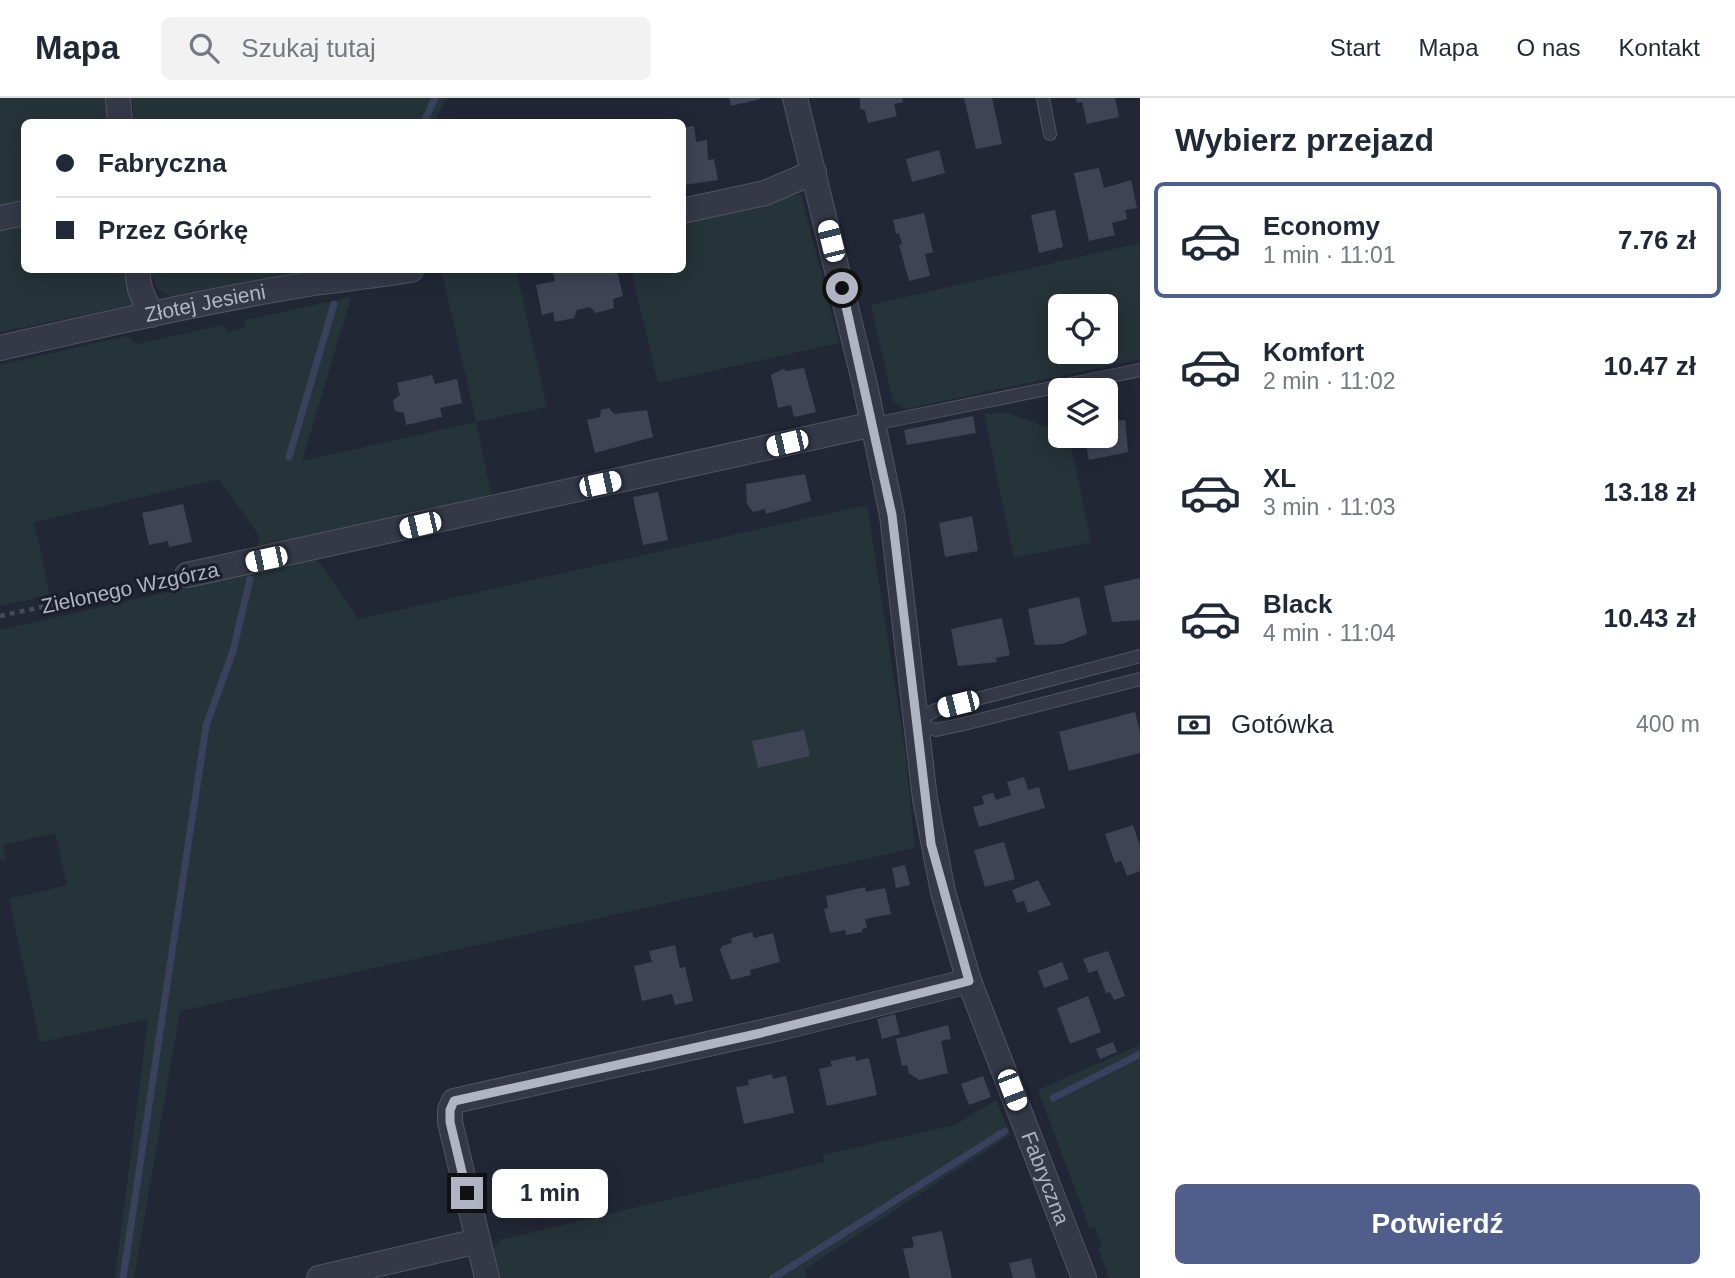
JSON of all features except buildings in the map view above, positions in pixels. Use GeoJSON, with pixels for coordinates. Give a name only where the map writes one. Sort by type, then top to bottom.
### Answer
{"type":"FeatureCollection","features":[{"type":"Feature","properties":{"kind":"street"},"geometry":{"type":"LineString","coordinates":[[118,98],[120,119]]}},
{"type":"Feature","properties":{"kind":"street","name":"Fabryczna"},"geometry":{"type":"LineString","coordinates":[[794,98],[874,424],[892,515],[931,844],[969,981],[1084,1278]]}},
{"type":"Feature","properties":{"kind":"street"},"geometry":{"type":"LineString","coordinates":[[686,210],[765,193],[814,172]]}},
{"type":"Feature","properties":{"kind":"street"},"geometry":{"type":"LineString","coordinates":[[0,218],[21,214]]}},
{"type":"Feature","properties":{"kind":"street"},"geometry":{"type":"LineString","coordinates":[[137,273],[140,289],[151,314]]}},
{"type":"Feature","properties":{"kind":"street","name":"Złotej Jesieni"},"geometry":{"type":"LineString","coordinates":[[0,348],[151,314],[323,282],[394,273]]}},
{"type":"Feature","properties":{"kind":"street","name":"Zielonego Wzgórza"},"geometry":{"type":"LineString","coordinates":[[187,575],[874,424]]}},
{"type":"Feature","properties":{"kind":"street"},"geometry":{"type":"LineString","coordinates":[[487,1278],[450,1122],[450,1110],[454,1101],[783,1027],[969,981]]}},
{"type":"Feature","properties":{"kind":"street"},"geometry":{"type":"LineString","coordinates":[[319,1278],[478,1241]]}},
{"type":"Feature","properties":{"kind":"lane"},"geometry":{"type":"LineString","coordinates":[[1043,98],[1050,134]]}},
{"type":"Feature","properties":{"kind":"lane"},"geometry":{"type":"LineString","coordinates":[[874,424],[1140,370]]}},
{"type":"Feature","properties":{"kind":"lane"},"geometry":{"type":"LineString","coordinates":[[916,723],[935,710],[1140,656]]}},
{"type":"Feature","properties":{"kind":"lane"},"geometry":{"type":"LineString","coordinates":[[916,723],[936,730],[1140,679]]}},
{"type":"Feature","properties":{"kind":"path","name":"Zielonego Wzgórza"},"geometry":{"type":"LineString","coordinates":[[0,616],[187,575]]}},
{"type":"Feature","properties":{"kind":"shaded area"},"geometry":{"type":"Polygon","coordinates":[[[0,98],[106,98],[109,119],[21,119],[21,207],[0,212],[0,98]]]}},
{"type":"Feature","properties":{"kind":"shaded area"},"geometry":{"type":"Polygon","coordinates":[[[132,98],[446,98],[436,119],[134,119],[132,98]]]}},
{"type":"Feature","properties":{"kind":"shaded area"},"geometry":{"type":"Polygon","coordinates":[[[801,194],[839,343],[658,383],[632,273],[686,273],[686,220],[801,194]]]}},
{"type":"Feature","properties":{"kind":"shaded area"},"geometry":{"type":"Polygon","coordinates":[[[21,224],[21,273],[128,273],[133,305],[0,332],[0,228],[21,224]]]}},
{"type":"Feature","properties":{"kind":"shaded area"},"geometry":{"type":"Polygon","coordinates":[[[1140,243],[1140,359],[1118,364],[1118,294],[1048,294],[1048,364],[1117,364],[906,409],[893,401],[871,305],[1140,243]]]}},
{"type":"Feature","properties":{"kind":"shaded area"},"geometry":{"type":"Polygon","coordinates":[[[150,273],[292,273],[171,297],[157,288],[150,273]]]}},
{"type":"Feature","properties":{"kind":"shaded area"},"geometry":{"type":"Polygon","coordinates":[[[442,273],[517,273],[547,407],[476,422],[442,273]]]}},
{"type":"Feature","properties":{"kind":"shaded area"},"geometry":{"type":"Polygon","coordinates":[[[351,297],[302,461],[476,422],[492,497],[256,550],[260,537],[219,479],[34,522],[50,595],[0,606],[0,365],[127,336],[137,344],[223,325],[228,332],[244,328],[246,320],[351,297]]]}},
{"type":"Feature","properties":{"kind":"shaded area"},"geometry":{"type":"Polygon","coordinates":[[[1007,413],[1048,428],[1048,448],[1071,448],[1091,542],[1014,558],[984,414],[1007,413]]]}},
{"type":"Feature","properties":{"kind":"shaded area"},"geometry":{"type":"Polygon","coordinates":[[[867,505],[905,751],[915,848],[180,1011],[134,1278],[115,1278],[148,1019],[40,1042],[9,899],[67,885],[55,833],[3,845],[6,859],[0,860],[0,630],[316,558],[359,619],[867,505]]]}},
{"type":"Feature","properties":{"kind":"shaded area"},"geometry":{"type":"Polygon","coordinates":[[[1140,1045],[1140,1278],[1109,1278],[1098,1248],[1102,1246],[1095,1227],[1090,1229],[1038,1090],[1140,1045]]]}},
{"type":"Feature","properties":{"kind":"shaded area"},"geometry":{"type":"Polygon","coordinates":[[[996,1100],[1010,1135],[805,1269],[807,1278],[496,1278],[490,1251],[501,1240],[824,1162],[823,1155],[955,1125],[996,1100]]]}},
{"type":"Feature","properties":{"kind":"waterway"},"geometry":{"type":"LineString","coordinates":[[425,119],[435,98]]}},
{"type":"Feature","properties":{"kind":"waterway"},"geometry":{"type":"LineString","coordinates":[[289,457],[334,304]]}},
{"type":"Feature","properties":{"kind":"waterway"},"geometry":{"type":"LineString","coordinates":[[123,1278],[206,726],[233,651],[250,579]]}},
{"type":"Feature","properties":{"kind":"waterway"},"geometry":{"type":"LineString","coordinates":[[1053,1098],[1140,1054]]}},
{"type":"Feature","properties":{"kind":"waterway"},"geometry":{"type":"LineString","coordinates":[[773,1278],[1005,1131]]}},
{"type":"Feature","properties":{"kind":"route"},"geometry":{"type":"LineString","coordinates":[[467,1193],[450,1122],[450,1110],[454,1101],[761,1033],[969,981],[954,936],[931,844],[892,515],[842,288]]}}]}
